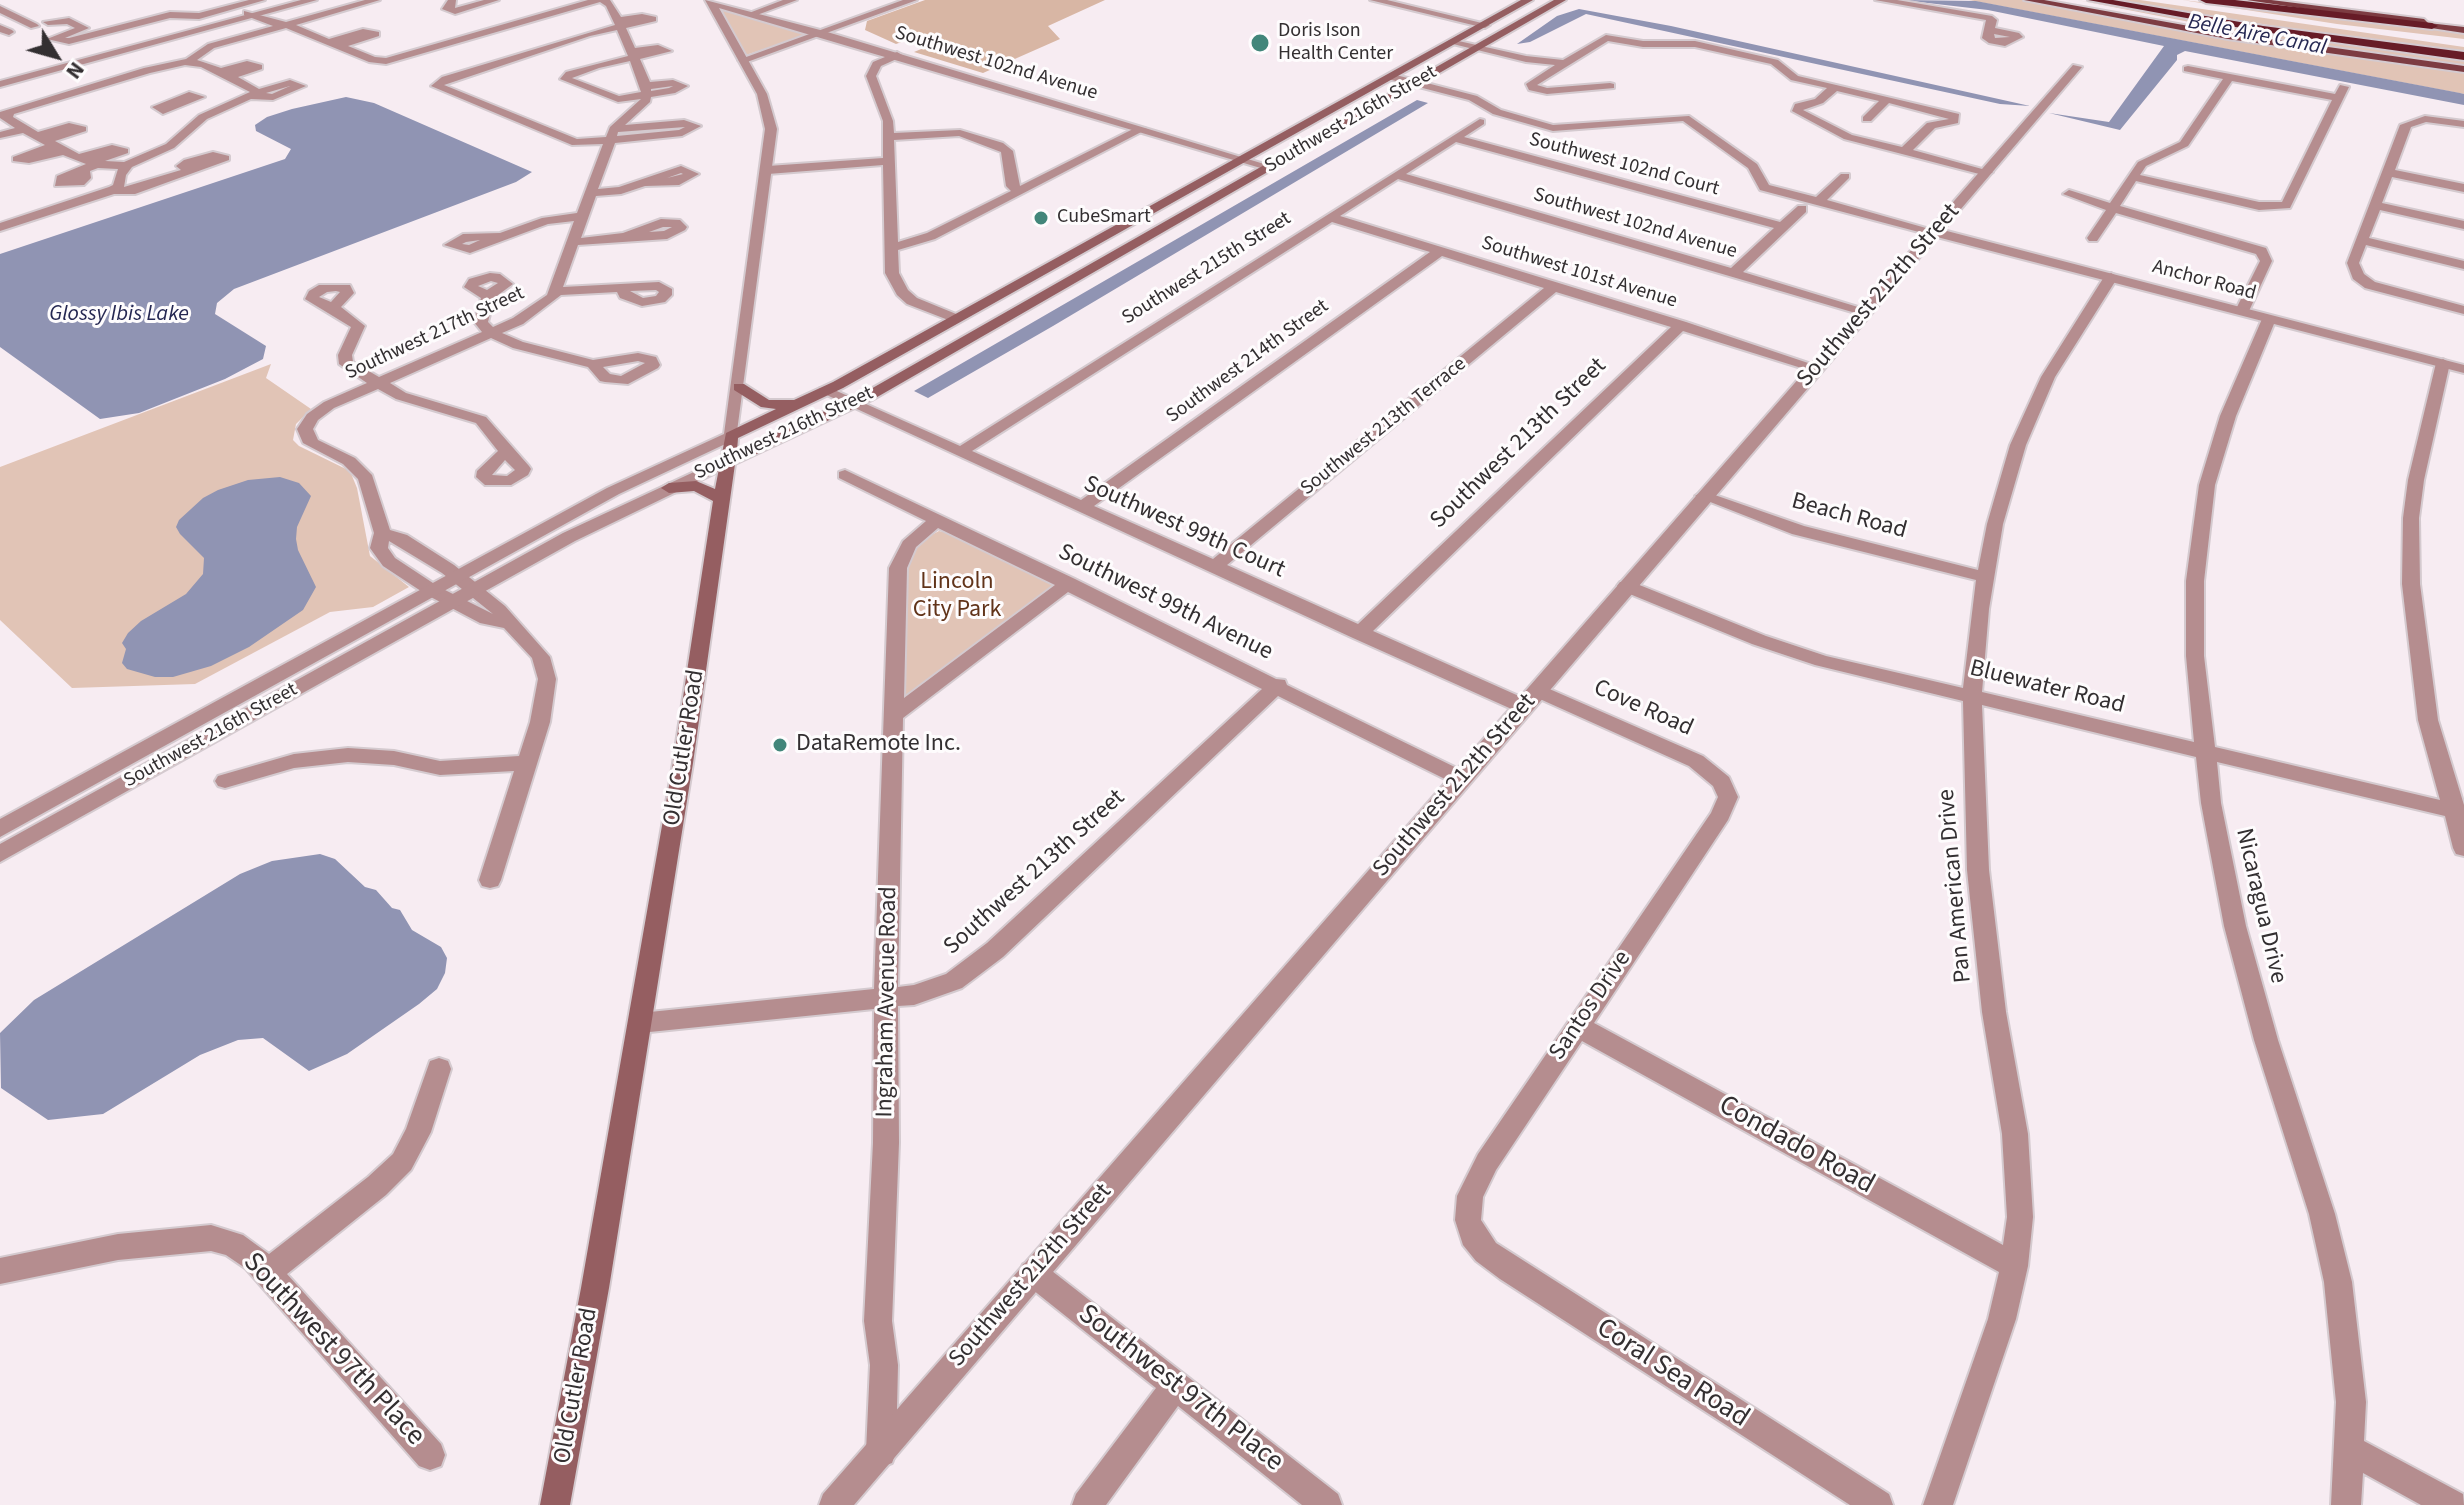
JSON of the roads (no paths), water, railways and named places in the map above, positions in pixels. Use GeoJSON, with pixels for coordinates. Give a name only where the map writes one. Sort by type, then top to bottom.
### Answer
{"type":"FeatureCollection","features":[{"type":"Feature","properties":{"kind":"highway"},"geometry":{"type":"LineString","coordinates":[[2071,0],[2324,50]]}},
{"type":"Feature","properties":{"kind":"highway"},"geometry":{"type":"LineString","coordinates":[[2094,0],[2263,29],[2464,56]]}},
{"type":"Feature","properties":{"kind":"highway"},"geometry":{"type":"LineString","coordinates":[[2165,0],[2464,43]]}},
{"type":"Feature","properties":{"kind":"highway"},"geometry":{"type":"LineString","coordinates":[[2206,0],[2432,26]]}},
{"type":"Feature","properties":{"kind":"main road","name":"Southwest 216th Street"},"geometry":{"type":"LineString","coordinates":[[731,436],[825,391],[1528,0]]}},
{"type":"Feature","properties":{"kind":"main road","name":"Southwest 216th Street"},"geometry":{"type":"LineString","coordinates":[[726,462],[853,404],[1561,0]]}},
{"type":"Feature","properties":{"kind":"main road"},"geometry":{"type":"LineString","coordinates":[[2029,0],[2324,50],[2464,69]]}},
{"type":"Feature","properties":{"kind":"main road"},"geometry":{"type":"LineString","coordinates":[[2252,0],[2463,28]]}},
{"type":"Feature","properties":{"kind":"main road"},"geometry":{"type":"LineString","coordinates":[[2325,10],[2463,28]]}},
{"type":"Feature","properties":{"kind":"main road"},"geometry":{"type":"LineString","coordinates":[[739,387],[762,403],[798,405]]}},
{"type":"Feature","properties":{"kind":"main road","name":"Old Cutler Road"},"geometry":{"type":"LineString","coordinates":[[555,1505],[693,702],[731,436]]}},
{"type":"Feature","properties":{"kind":"main road"},"geometry":{"type":"LineString","coordinates":[[669,488],[696,486],[721,498]]}},
{"type":"Feature","properties":{"kind":"street"},"geometry":{"type":"LineString","coordinates":[[0,82],[294,0]]}},
{"type":"Feature","properties":{"kind":"street"},"geometry":{"type":"LineString","coordinates":[[84,28],[52,39],[69,41],[170,15],[199,16],[258,10],[312,0]]}},
{"type":"Feature","properties":{"kind":"street"},"geometry":{"type":"LineString","coordinates":[[188,62],[211,46],[375,0]]}},
{"type":"Feature","properties":{"kind":"street"},"geometry":{"type":"LineString","coordinates":[[439,0],[471,0]]}},
{"type":"Feature","properties":{"kind":"street"},"geometry":{"type":"LineString","coordinates":[[452,1],[447,9],[455,11],[494,0]]}},
{"type":"Feature","properties":{"kind":"street"},"geometry":{"type":"LineString","coordinates":[[258,10],[278,24],[373,60],[390,61],[600,0],[610,4],[620,23],[646,91],[640,108],[621,120],[614,129]]}},
{"type":"Feature","properties":{"kind":"street"},"geometry":{"type":"LineString","coordinates":[[754,13],[792,0]]}},
{"type":"Feature","properties":{"kind":"street"},"geometry":{"type":"LineString","coordinates":[[743,60],[912,0]]}},
{"type":"Feature","properties":{"kind":"street"},"geometry":{"type":"LineString","coordinates":[[1375,0],[1485,25]]}},
{"type":"Feature","properties":{"kind":"street"},"geometry":{"type":"LineString","coordinates":[[1880,0],[1989,18],[1992,20],[1990,30]]}},
{"type":"Feature","properties":{"kind":"street","name":"Southwest 102nd Avenue"},"geometry":{"type":"LineString","coordinates":[[711,2],[1268,167]]}},
{"type":"Feature","properties":{"kind":"street","name":"Old Cutler Road"},"geometry":{"type":"LineString","coordinates":[[711,2],[768,110],[771,141],[731,436]]}},
{"type":"Feature","properties":{"kind":"street"},"geometry":{"type":"LineString","coordinates":[[1891,14],[1901,4]]}},
{"type":"Feature","properties":{"kind":"street"},"geometry":{"type":"LineString","coordinates":[[0,9],[34,26]]}},
{"type":"Feature","properties":{"kind":"street"},"geometry":{"type":"LineString","coordinates":[[48,22],[69,21],[97,34]]}},
{"type":"Feature","properties":{"kind":"street"},"geometry":{"type":"LineString","coordinates":[[614,129],[684,123],[695,126],[682,133],[608,142],[568,141],[438,89],[437,84],[620,23]]}},
{"type":"Feature","properties":{"kind":"street"},"geometry":{"type":"LineString","coordinates":[[329,42],[363,32],[376,34],[340,46]]}},
{"type":"Feature","properties":{"kind":"street"},"geometry":{"type":"LineString","coordinates":[[1610,86],[1542,90],[1531,87],[1563,63],[1606,38],[1648,44],[1690,44],[1774,62],[1795,78],[1830,91],[1883,103],[1948,112],[1956,118],[1931,125],[1904,152]]}},
{"type":"Feature","properties":{"kind":"street"},"geometry":{"type":"LineString","coordinates":[[1457,41],[1563,63]]}},
{"type":"Feature","properties":{"kind":"street"},"geometry":{"type":"LineString","coordinates":[[632,55],[574,72],[565,79],[613,98],[646,91]]}},
{"type":"Feature","properties":{"kind":"street"},"geometry":{"type":"LineString","coordinates":[[897,55],[875,66],[871,76],[886,117],[889,137],[892,273],[907,297],[956,319]]}},
{"type":"Feature","properties":{"kind":"street"},"geometry":{"type":"LineString","coordinates":[[107,82],[121,89],[150,83],[161,78],[132,65],[148,60],[166,66]]}},
{"type":"Feature","properties":{"kind":"street"},"geometry":{"type":"LineString","coordinates":[[0,135],[9,121],[44,107],[35,103],[55,97],[42,90],[62,85],[77,91],[188,62],[200,63],[254,88],[254,94],[199,120],[165,150],[127,166],[87,164],[9,121]]}},
{"type":"Feature","properties":{"kind":"street","name":"Southwest 212th Street"},"geometry":{"type":"LineString","coordinates":[[834,1505],[1703,496],[2077,67]]}},
{"type":"Feature","properties":{"kind":"street"},"geometry":{"type":"LineString","coordinates":[[2133,177],[2259,206],[2278,207],[2289,203],[2342,92],[2188,69]]}},
{"type":"Feature","properties":{"kind":"street"},"geometry":{"type":"LineString","coordinates":[[1392,77],[1416,83]]}},
{"type":"Feature","properties":{"kind":"street"},"geometry":{"type":"LineString","coordinates":[[2093,238],[2146,161],[2186,142],[2229,77]]}},
{"type":"Feature","properties":{"kind":"street","name":"Anchor Road"},"geometry":{"type":"LineString","coordinates":[[1416,83],[1476,99],[1497,112],[1553,128],[1695,114],[1758,171],[1761,185],[2464,369]]}},
{"type":"Feature","properties":{"kind":"street"},"geometry":{"type":"LineString","coordinates":[[1830,91],[1816,102],[1799,106],[1797,111],[1854,139],[1987,172]]}},
{"type":"Feature","properties":{"kind":"street"},"geometry":{"type":"LineString","coordinates":[[182,136],[200,132],[214,119],[241,106],[236,102]]}},
{"type":"Feature","properties":{"kind":"street"},"geometry":{"type":"LineString","coordinates":[[1867,119],[1883,103]]}},
{"type":"Feature","properties":{"kind":"street"},"geometry":{"type":"LineString","coordinates":[[163,111],[180,118],[199,120]]}},
{"type":"Feature","properties":{"kind":"street"},"geometry":{"type":"LineString","coordinates":[[2464,124],[2417,120],[2405,126],[2353,263],[2361,280],[2383,290],[2464,310]]}},
{"type":"Feature","properties":{"kind":"street","name":"Southwest 215th Street"},"geometry":{"type":"LineString","coordinates":[[959,453],[1480,122]]}},
{"type":"Feature","properties":{"kind":"street","name":"Southwest 217th Street"},"geometry":{"type":"LineString","coordinates":[[382,533],[369,483],[362,471],[349,461],[311,443],[305,429],[312,417],[324,408],[535,312],[556,291],[614,129]]}},
{"type":"Feature","properties":{"kind":"street"},"geometry":{"type":"LineString","coordinates":[[892,248],[923,240],[1141,129]]}},
{"type":"Feature","properties":{"kind":"street"},"geometry":{"type":"LineString","coordinates":[[889,137],[960,133],[999,145],[1007,151],[1012,186],[1020,191]]}},
{"type":"Feature","properties":{"kind":"street","name":"Southwest 102nd Court"},"geometry":{"type":"LineString","coordinates":[[1455,138],[1783,227]]}},
{"type":"Feature","properties":{"kind":"street"},"geometry":{"type":"LineString","coordinates":[[768,170],[890,161]]}},
{"type":"Feature","properties":{"kind":"street"},"geometry":{"type":"LineString","coordinates":[[0,229],[113,190],[119,186],[120,174],[127,166]]}},
{"type":"Feature","properties":{"kind":"street"},"geometry":{"type":"LineString","coordinates":[[58,209],[76,208],[191,171]]}},
{"type":"Feature","properties":{"kind":"street"},"geometry":{"type":"LineString","coordinates":[[2387,172],[2464,188]]}},
{"type":"Feature","properties":{"kind":"street","name":"Southwest 102nd Avenue"},"geometry":{"type":"LineString","coordinates":[[1395,175],[1864,311]]}},
{"type":"Feature","properties":{"kind":"street"},"geometry":{"type":"LineString","coordinates":[[1818,202],[1845,176]]}},
{"type":"Feature","properties":{"kind":"street"},"geometry":{"type":"LineString","coordinates":[[590,193],[621,190],[644,182]]}},
{"type":"Feature","properties":{"kind":"street"},"geometry":{"type":"LineString","coordinates":[[113,190],[131,191]]}},
{"type":"Feature","properties":{"kind":"street"},"geometry":{"type":"LineString","coordinates":[[2069,194],[2173,228],[2254,248],[2265,256],[2266,261],[2242,311]]}},
{"type":"Feature","properties":{"kind":"street"},"geometry":{"type":"LineString","coordinates":[[2374,205],[2464,225]]}},
{"type":"Feature","properties":{"kind":"street"},"geometry":{"type":"LineString","coordinates":[[1734,273],[1802,209]]}},
{"type":"Feature","properties":{"kind":"street"},"geometry":{"type":"LineString","coordinates":[[499,237],[546,221],[583,216]]}},
{"type":"Feature","properties":{"kind":"street","name":"Southwest 101st Avenue"},"geometry":{"type":"LineString","coordinates":[[1330,217],[1816,368]]}},
{"type":"Feature","properties":{"kind":"street"},"geometry":{"type":"LineString","coordinates":[[574,242],[625,237]]}},
{"type":"Feature","properties":{"kind":"street"},"geometry":{"type":"LineString","coordinates":[[2361,240],[2464,265]]}},
{"type":"Feature","properties":{"kind":"street","name":"Southwest 214th Street"},"geometry":{"type":"LineString","coordinates":[[1080,508],[1440,251]]}},
{"type":"Feature","properties":{"kind":"street","name":"Pan American Drive"},"geometry":{"type":"LineString","coordinates":[[1938,1505],[2002,1319],[2014,1266],[2019,1184],[1982,909],[1973,786],[1972,696],[1985,577],[1999,506],[2025,427],[2056,363],[2111,277]]}},
{"type":"Feature","properties":{"kind":"street","name":"Southwest 213th Terrace"},"geometry":{"type":"LineString","coordinates":[[1213,568],[1555,286]]}},
{"type":"Feature","properties":{"kind":"street"},"geometry":{"type":"LineString","coordinates":[[556,291],[622,289]]}},
{"type":"Feature","properties":{"kind":"street"},"geometry":{"type":"LineString","coordinates":[[488,296],[481,322],[490,333],[518,345],[593,364]]}},
{"type":"Feature","properties":{"kind":"street"},"geometry":{"type":"LineString","coordinates":[[333,308],[358,326],[345,361],[377,383],[409,399],[481,420],[507,452]]}},
{"type":"Feature","properties":{"kind":"street","name":"Nicaragua Drive"},"geometry":{"type":"LineString","coordinates":[[2269,319],[2224,427],[2202,515],[2194,617],[2203,752],[2235,926],[2334,1260],[2350,1379],[2351,1450],[2346,1505]]}},
{"type":"Feature","properties":{"kind":"street","name":"Southwest 213th Street"},"geometry":{"type":"LineString","coordinates":[[1359,634],[1681,325]]}},
{"type":"Feature","properties":{"kind":"street"},"geometry":{"type":"LineString","coordinates":[[2443,363],[2416,480],[2411,584],[2424,696],[2458,812],[2464,848]]}},
{"type":"Feature","properties":{"kind":"street","name":"Southwest 99th Court"},"geometry":{"type":"LineString","coordinates":[[825,391],[1523,706]]}},
{"type":"Feature","properties":{"kind":"street","name":"Southwest 216th Street"},"geometry":{"type":"LineString","coordinates":[[0,829],[626,485],[731,436]]}},
{"type":"Feature","properties":{"kind":"street","name":"Southwest 216th Street"},"geometry":{"type":"LineString","coordinates":[[0,854],[579,531],[726,462]]}},
{"type":"Feature","properties":{"kind":"street","name":"Southwest 99th Avenue"},"geometry":{"type":"LineString","coordinates":[[845,475],[1278,685],[1462,779]]}},
{"type":"Feature","properties":{"kind":"street","name":"Beach Road"},"geometry":{"type":"LineString","coordinates":[[1703,496],[1798,530],[1985,577]]}},
{"type":"Feature","properties":{"kind":"street","name":"Ingraham Avenue Road"},"geometry":{"type":"LineString","coordinates":[[881,1452],[884,1365],[878,1321],[898,568],[903,553],[938,519]]}},
{"type":"Feature","properties":{"kind":"street"},"geometry":{"type":"LineString","coordinates":[[490,880],[540,722],[547,679],[537,649],[499,610],[401,539],[382,533],[379,548],[383,555],[433,591],[486,619],[509,623]]}},
{"type":"Feature","properties":{"kind":"street"},"geometry":{"type":"LineString","coordinates":[[894,715],[1069,583]]}},
{"type":"Feature","properties":{"kind":"street","name":"Bluewater Road"},"geometry":{"type":"LineString","coordinates":[[1626,586],[1805,656],[2458,812]]}},
{"type":"Feature","properties":{"kind":"street","name":"Southwest 213th Street"},"geometry":{"type":"LineString","coordinates":[[640,1023],[914,995],[940,987],[982,962],[1278,685]]}},
{"type":"Feature","properties":{"kind":"street","name":"Cove Road"},"geometry":{"type":"LineString","coordinates":[[1538,690],[1696,761],[1722,782]]}},
{"type":"Feature","properties":{"kind":"street"},"geometry":{"type":"LineString","coordinates":[[225,781],[294,761],[348,755],[394,758],[440,768],[528,763]]}},
{"type":"Feature","properties":{"kind":"street","name":"Santos Drive"},"geometry":{"type":"LineString","coordinates":[[1473,1236],[1468,1208],[1475,1185],[1577,1026],[1721,815],[1728,797],[1722,782]]}},
{"type":"Feature","properties":{"kind":"street","name":"Condado Road"},"geometry":{"type":"LineString","coordinates":[[1577,1026],[2014,1266]]}},
{"type":"Feature","properties":{"kind":"street"},"geometry":{"type":"LineString","coordinates":[[267,1273],[377,1186],[402,1162],[418,1132],[439,1069]]}},
{"type":"Feature","properties":{"kind":"street","name":"Coral Sea Road"},"geometry":{"type":"LineString","coordinates":[[1473,1236],[1486,1252],[1510,1270],[1878,1505]]}},
{"type":"Feature","properties":{"kind":"street","name":"Southwest 97th Place"},"geometry":{"type":"LineString","coordinates":[[0,1271],[118,1247],[211,1238],[244,1249],[430,1455]]}},
{"type":"Feature","properties":{"kind":"street","name":"Southwest 97th Place"},"geometry":{"type":"LineString","coordinates":[[1033,1273],[1327,1505]]}},
{"type":"Feature","properties":{"kind":"street"},"geometry":{"type":"LineString","coordinates":[[1087,1505],[1176,1385]]}},
{"type":"Feature","properties":{"kind":"street"},"geometry":{"type":"LineString","coordinates":[[2351,1450],[2452,1505]]}},
{"type":"Feature","properties":{"kind":"water"},"geometry":{"type":"Polygon","coordinates":[[[1902,0],[1976,1],[2460,93],[2464,94],[2464,105],[2185,51],[2177,55],[2177,60],[2120,130],[2049,113],[2109,122],[2164,46],[1988,10],[1902,0]]]}},
{"type":"Feature","properties":{"kind":"water"},"geometry":{"type":"Polygon","coordinates":[[[1579,9],[1671,26],[2030,106],[2000,104],[1586,14],[1530,42],[1517,44],[1557,16],[1579,9]]]}},
{"type":"Feature","properties":{"kind":"water","name":"Glossy Ibis Lake"},"geometry":{"type":"Polygon","coordinates":[[[346,97],[374,103],[532,172],[516,182],[234,289],[217,303],[215,314],[266,346],[263,359],[225,379],[139,413],[100,419],[0,347],[0,254],[285,159],[291,149],[256,131],[255,125],[267,117],[292,109],[346,97]]]}},
{"type":"Feature","properties":{"kind":"water"},"geometry":{"type":"Polygon","coordinates":[[[1417,100],[1428,103],[1053,326],[928,398],[914,391],[1417,100]]]}},
{"type":"Feature","properties":{"kind":"water"},"geometry":{"type":"Polygon","coordinates":[[[280,477],[299,483],[311,496],[297,527],[296,539],[316,587],[303,610],[249,647],[211,666],[173,677],[155,677],[127,669],[122,663],[126,649],[122,643],[128,633],[141,621],[186,594],[203,574],[204,558],[180,534],[176,527],[179,520],[203,498],[218,490],[248,480],[280,477]]]}},
{"type":"Feature","properties":{"kind":"water"},"geometry":{"type":"Polygon","coordinates":[[[320,854],[335,859],[365,887],[376,890],[392,908],[400,910],[412,930],[441,947],[447,958],[445,973],[437,989],[419,1004],[347,1054],[309,1071],[263,1038],[238,1040],[200,1055],[103,1114],[48,1120],[1,1088],[0,1033],[34,1000],[240,874],[272,861],[320,854]]]}},
{"type":"Feature","properties":{"kind":"place","name":"Doris Ison Health Center"},"geometry":{"type":"Point","coordinates":[1260,43]}},
{"type":"Feature","properties":{"kind":"place","name":"CubeSmart"},"geometry":{"type":"Point","coordinates":[1041,218]}},
{"type":"Feature","properties":{"kind":"place","name":"DataRemote Inc."},"geometry":{"type":"Point","coordinates":[780,745]}},
{"type":"Feature","properties":{"kind":"water label","name":"Belle Aire Canal"},"geometry":{"type":"Point","coordinates":[2257,36]}},
{"type":"Feature","properties":{"kind":"park label","name":"Lincoln City Park"},"geometry":{"type":"Point","coordinates":[957,597]}}]}
